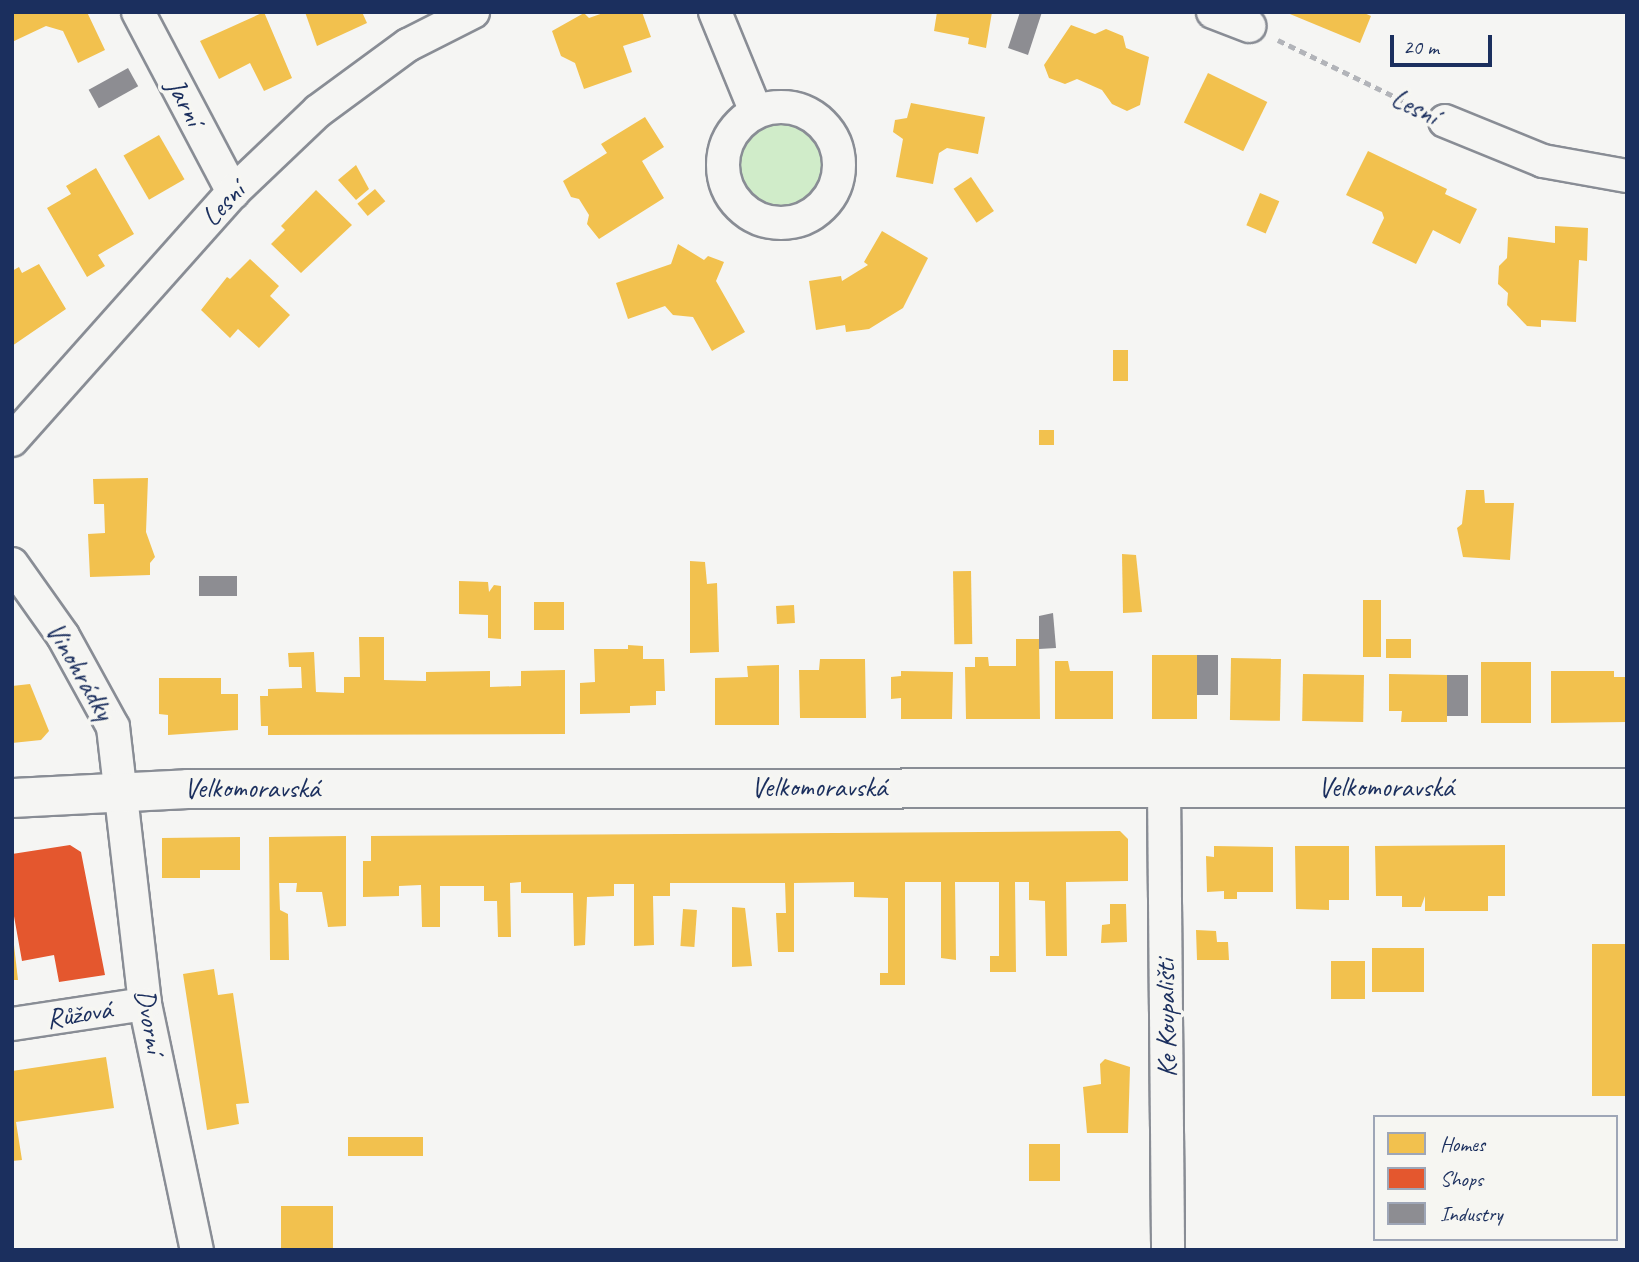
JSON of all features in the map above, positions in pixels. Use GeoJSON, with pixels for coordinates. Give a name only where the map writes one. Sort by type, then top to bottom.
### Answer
{"type":"FeatureCollection","features":[{"type":"Feature","properties":{"kind":"street","name":"Jarní"},"geometry":{"type":"LineString","coordinates":[[138,12],[233,192]]}},
{"type":"Feature","properties":{"kind":"street","name":"Lesní"},"geometry":{"type":"LineString","coordinates":[[12,440],[233,192],[318,111],[408,45],[473,12]]}},
{"type":"Feature","properties":{"kind":"street"},"geometry":{"type":"LineString","coordinates":[[715,12],[756,112]]}},
{"type":"Feature","properties":{"kind":"street"},"geometry":{"type":"LineString","coordinates":[[1213,12],[1249,26]]}},
{"type":"Feature","properties":{"kind":"street","name":"Lesní"},"geometry":{"type":"LineString","coordinates":[[1445,121],[1543,161],[1627,176]]}},
{"type":"Feature","properties":{"kind":"street","name":"Vinohrádky"},"geometry":{"type":"LineString","coordinates":[[12,564],[62,636],[113,727],[118,789]]}},
{"type":"Feature","properties":{"kind":"street","name":"Velkomoravská"},"geometry":{"type":"LineString","coordinates":[[12,797],[118,789],[1164,786],[1627,788]]}},
{"type":"Feature","properties":{"kind":"street","name":"Ke Koupališti"},"geometry":{"type":"LineString","coordinates":[[1164,786],[1168,1250]]}},
{"type":"Feature","properties":{"kind":"street","name":"Dvorní"},"geometry":{"type":"LineString","coordinates":[[118,789],[145,1004],[197,1250]]}},
{"type":"Feature","properties":{"kind":"street","name":"Růžová"},"geometry":{"type":"LineString","coordinates":[[12,1024],[145,1004]]}},
{"type":"Feature","properties":{"kind":"path","name":"Lesní"},"geometry":{"type":"LineString","coordinates":[[1249,26],[1445,121]]}},
{"type":"Feature","properties":{"kind":"green space"},"geometry":{"type":"Polygon","coordinates":[[[781,115],[800,119],[815,130],[826,145],[830,164],[826,183],[815,198],[800,209],[781,213],[762,209],[747,198],[736,183],[732,164],[736,145],[747,130],[762,119],[781,115]]]}},
{"type":"Feature","properties":{"kind":"building: Homes"},"geometry":{"type":"Polygon","coordinates":[[[12,12],[87,12],[105,50],[78,63],[63,31],[46,26],[12,42],[12,12]]]}},
{"type":"Feature","properties":{"kind":"building: Homes"},"geometry":{"type":"Polygon","coordinates":[[[264,12],[292,78],[264,91],[250,63],[219,79],[200,41],[264,12]]]}},
{"type":"Feature","properties":{"kind":"building: Homes"},"geometry":{"type":"Polygon","coordinates":[[[305,12],[362,12],[367,23],[317,46],[305,12]]]}},
{"type":"Feature","properties":{"kind":"building: Homes"},"geometry":{"type":"Polygon","coordinates":[[[606,12],[642,12],[651,37],[623,46],[632,72],[584,89],[575,63],[561,56],[552,31],[584,13],[589,18],[606,12]]]}},
{"type":"Feature","properties":{"kind":"building: Homes"},"geometry":{"type":"Polygon","coordinates":[[[937,12],[992,12],[986,48],[968,44],[969,38],[934,31],[937,12]]]}},
{"type":"Feature","properties":{"kind":"building: Homes"},"geometry":{"type":"Polygon","coordinates":[[[1285,12],[1362,12],[1371,16],[1360,43],[1285,12]]]}},
{"type":"Feature","properties":{"kind":"building: Homes"},"geometry":{"type":"Polygon","coordinates":[[[1071,25],[1095,34],[1106,29],[1123,36],[1126,48],[1149,57],[1140,105],[1127,111],[1112,104],[1102,90],[1077,79],[1065,84],[1049,78],[1044,65],[1071,25]]]}},
{"type":"Feature","properties":{"kind":"building: Homes"},"geometry":{"type":"Polygon","coordinates":[[[1208,73],[1267,102],[1243,151],[1184,122],[1208,73]]]}},
{"type":"Feature","properties":{"kind":"building: Homes"},"geometry":{"type":"Polygon","coordinates":[[[911,103],[985,117],[978,154],[947,148],[939,153],[933,184],[896,177],[903,139],[893,132],[895,120],[907,118],[911,103]]]}},
{"type":"Feature","properties":{"kind":"building: Homes"},"geometry":{"type":"Polygon","coordinates":[[[645,117],[664,147],[642,161],[664,198],[599,239],[587,224],[589,215],[579,199],[571,197],[563,181],[607,153],[601,144],[645,117]]]}},
{"type":"Feature","properties":{"kind":"building: Homes"},"geometry":{"type":"Polygon","coordinates":[[[159,135],[184,179],[149,200],[123,156],[159,135]]]}},
{"type":"Feature","properties":{"kind":"building: Homes"},"geometry":{"type":"Polygon","coordinates":[[[1368,151],[1447,189],[1445,194],[1477,209],[1460,244],[1433,230],[1416,264],[1372,243],[1384,218],[1382,212],[1346,195],[1368,151]]]}},
{"type":"Feature","properties":{"kind":"building: Homes"},"geometry":{"type":"Polygon","coordinates":[[[356,165],[369,189],[356,200],[338,180],[356,165]]]}},
{"type":"Feature","properties":{"kind":"building: Homes"},"geometry":{"type":"Polygon","coordinates":[[[96,168],[134,234],[98,255],[105,266],[87,277],[47,208],[71,194],[66,186],[96,168]]]}},
{"type":"Feature","properties":{"kind":"building: Homes"},"geometry":{"type":"Polygon","coordinates":[[[971,177],[994,211],[977,223],[954,189],[971,177]]]}},
{"type":"Feature","properties":{"kind":"building: Homes"},"geometry":{"type":"Polygon","coordinates":[[[375,189],[385,201],[368,216],[357,204],[375,189]]]}},
{"type":"Feature","properties":{"kind":"building: Homes"},"geometry":{"type":"Polygon","coordinates":[[[316,190],[352,225],[301,273],[271,244],[285,230],[281,226],[316,190]]]}},
{"type":"Feature","properties":{"kind":"building: Homes"},"geometry":{"type":"Polygon","coordinates":[[[1260,193],[1279,201],[1266,233],[1246,225],[1260,193]]]}},
{"type":"Feature","properties":{"kind":"building: Homes"},"geometry":{"type":"Polygon","coordinates":[[[1555,226],[1588,228],[1587,261],[1579,260],[1576,322],[1541,320],[1541,327],[1527,326],[1507,305],[1508,293],[1498,284],[1499,266],[1507,258],[1508,237],[1555,243],[1555,226]]]}},
{"type":"Feature","properties":{"kind":"building: Homes"},"geometry":{"type":"Polygon","coordinates":[[[882,231],[928,258],[903,308],[869,329],[846,332],[845,325],[816,330],[809,281],[841,276],[842,281],[868,265],[864,262],[882,231]]]}},
{"type":"Feature","properties":{"kind":"building: Homes"},"geometry":{"type":"Polygon","coordinates":[[[678,244],[704,260],[708,256],[724,262],[716,281],[745,332],[712,351],[693,317],[673,315],[665,306],[628,319],[616,283],[671,264],[678,244]]]}},
{"type":"Feature","properties":{"kind":"building: Homes"},"geometry":{"type":"Polygon","coordinates":[[[250,259],[279,286],[270,296],[290,315],[259,348],[238,329],[230,338],[201,310],[227,277],[230,279],[250,259]]]}},
{"type":"Feature","properties":{"kind":"building: Homes"},"geometry":{"type":"Polygon","coordinates":[[[39,264],[66,309],[12,346],[12,271],[19,267],[22,273],[39,264]]]}},
{"type":"Feature","properties":{"kind":"building: Homes"},"geometry":{"type":"Polygon","coordinates":[[[1113,350],[1128,350],[1128,381],[1113,381],[1113,350]]]}},
{"type":"Feature","properties":{"kind":"building: Homes"},"geometry":{"type":"Polygon","coordinates":[[[1039,430],[1054,430],[1054,445],[1039,445],[1039,430]]]}},
{"type":"Feature","properties":{"kind":"building: Homes"},"geometry":{"type":"Polygon","coordinates":[[[148,478],[146,532],[155,557],[150,563],[150,575],[90,577],[88,534],[105,533],[104,504],[94,504],[93,479],[148,478]]]}},
{"type":"Feature","properties":{"kind":"building: Homes"},"geometry":{"type":"Polygon","coordinates":[[[1466,490],[1484,490],[1485,503],[1514,503],[1510,560],[1463,557],[1457,528],[1462,524],[1466,490]]]}},
{"type":"Feature","properties":{"kind":"building: Homes"},"geometry":{"type":"Polygon","coordinates":[[[1122,554],[1136,555],[1142,612],[1123,613],[1122,554]]]}},
{"type":"Feature","properties":{"kind":"building: Homes"},"geometry":{"type":"Polygon","coordinates":[[[690,561],[705,562],[707,584],[717,583],[719,652],[690,653],[690,561]]]}},
{"type":"Feature","properties":{"kind":"building: Homes"},"geometry":{"type":"Polygon","coordinates":[[[953,571],[971,571],[972,644],[954,644],[953,571]]]}},
{"type":"Feature","properties":{"kind":"building: Homes"},"geometry":{"type":"Polygon","coordinates":[[[459,581],[488,582],[489,592],[494,585],[501,586],[501,639],[488,638],[488,615],[459,614],[459,581]]]}},
{"type":"Feature","properties":{"kind":"building: Homes"},"geometry":{"type":"Polygon","coordinates":[[[1363,600],[1381,600],[1381,657],[1363,657],[1363,600]]]}},
{"type":"Feature","properties":{"kind":"building: Homes"},"geometry":{"type":"Polygon","coordinates":[[[534,602],[564,602],[564,630],[534,630],[534,602]]]}},
{"type":"Feature","properties":{"kind":"building: Homes"},"geometry":{"type":"Polygon","coordinates":[[[794,605],[795,623],[777,624],[776,606],[794,605]]]}},
{"type":"Feature","properties":{"kind":"building: Homes"},"geometry":{"type":"Polygon","coordinates":[[[359,637],[384,637],[384,680],[426,681],[426,672],[490,671],[490,687],[521,686],[521,671],[565,670],[565,734],[268,735],[268,726],[261,726],[260,696],[268,696],[268,689],[302,688],[301,667],[289,667],[288,653],[314,652],[316,692],[344,693],[344,677],[360,677],[359,637]]]}},
{"type":"Feature","properties":{"kind":"building: Homes"},"geometry":{"type":"Polygon","coordinates":[[[1016,639],[1039,639],[1040,719],[966,719],[965,667],[975,667],[975,657],[988,657],[989,666],[1016,666],[1016,639]]]}},
{"type":"Feature","properties":{"kind":"building: Homes"},"geometry":{"type":"Polygon","coordinates":[[[1386,639],[1411,639],[1411,658],[1386,658],[1386,639]]]}},
{"type":"Feature","properties":{"kind":"building: Homes"},"geometry":{"type":"Polygon","coordinates":[[[628,645],[643,646],[643,659],[664,659],[665,691],[656,691],[656,705],[630,706],[630,713],[580,714],[580,683],[595,682],[594,649],[628,649],[628,645]]]}},
{"type":"Feature","properties":{"kind":"building: Homes"},"geometry":{"type":"Polygon","coordinates":[[[1152,655],[1197,655],[1197,719],[1152,719],[1152,655]]]}},
{"type":"Feature","properties":{"kind":"building: Homes"},"geometry":{"type":"Polygon","coordinates":[[[1231,658],[1281,659],[1280,721],[1230,720],[1231,658]]]}},
{"type":"Feature","properties":{"kind":"building: Homes"},"geometry":{"type":"Polygon","coordinates":[[[820,659],[865,659],[866,718],[800,718],[799,670],[819,670],[820,659]]]}},
{"type":"Feature","properties":{"kind":"building: Homes"},"geometry":{"type":"Polygon","coordinates":[[[1055,661],[1068,661],[1070,671],[1113,671],[1113,719],[1055,719],[1055,661]]]}},
{"type":"Feature","properties":{"kind":"building: Homes"},"geometry":{"type":"Polygon","coordinates":[[[1481,662],[1531,662],[1531,723],[1481,723],[1481,662]]]}},
{"type":"Feature","properties":{"kind":"building: Homes"},"geometry":{"type":"Polygon","coordinates":[[[779,665],[779,725],[715,725],[715,678],[748,677],[747,666],[779,665]]]}},
{"type":"Feature","properties":{"kind":"building: Homes"},"geometry":{"type":"Polygon","coordinates":[[[901,671],[953,672],[952,719],[901,719],[901,698],[891,699],[891,677],[901,676],[901,671]]]}},
{"type":"Feature","properties":{"kind":"building: Homes"},"geometry":{"type":"Polygon","coordinates":[[[1551,671],[1614,671],[1614,677],[1627,677],[1627,722],[1551,723],[1551,671]]]}},
{"type":"Feature","properties":{"kind":"building: Homes"},"geometry":{"type":"Polygon","coordinates":[[[1303,674],[1364,675],[1363,722],[1302,721],[1303,674]]]}},
{"type":"Feature","properties":{"kind":"building: Homes"},"geometry":{"type":"Polygon","coordinates":[[[1389,674],[1447,675],[1447,722],[1401,722],[1402,711],[1389,711],[1389,674]]]}},
{"type":"Feature","properties":{"kind":"building: Homes"},"geometry":{"type":"Polygon","coordinates":[[[159,678],[221,678],[221,694],[238,694],[238,730],[168,735],[168,715],[159,714],[159,678]]]}},
{"type":"Feature","properties":{"kind":"building: Homes"},"geometry":{"type":"Polygon","coordinates":[[[30,684],[49,731],[41,740],[12,743],[12,686],[30,684]]]}},
{"type":"Feature","properties":{"kind":"building: Homes"},"geometry":{"type":"Polygon","coordinates":[[[1120,831],[1128,839],[1128,881],[1066,882],[1067,956],[1046,956],[1045,901],[1029,900],[1029,882],[1015,882],[1016,972],[990,972],[990,956],[999,956],[999,882],[955,882],[956,960],[941,958],[941,882],[905,882],[905,985],[880,985],[880,973],[888,973],[888,898],[854,897],[854,882],[794,883],[794,952],[778,952],[776,913],[786,913],[785,883],[670,883],[670,896],[653,896],[654,945],[634,946],[634,884],[614,884],[614,896],[587,897],[585,945],[574,946],[573,893],[521,893],[521,882],[510,883],[511,937],[498,937],[497,901],[484,901],[484,886],[440,886],[440,927],[422,927],[421,885],[399,886],[399,896],[363,897],[363,861],[371,861],[371,836],[1120,831]]]}},
{"type":"Feature","properties":{"kind":"building: Homes"},"geometry":{"type":"Polygon","coordinates":[[[346,836],[346,926],[328,927],[322,892],[296,892],[297,883],[279,883],[280,910],[288,914],[289,960],[270,960],[269,837],[346,836]]]}},
{"type":"Feature","properties":{"kind":"building: Homes"},"geometry":{"type":"Polygon","coordinates":[[[240,837],[240,870],[200,870],[200,878],[162,878],[162,838],[240,837]]]}},
{"type":"Feature","properties":{"kind":"building: Homes"},"geometry":{"type":"Polygon","coordinates":[[[1505,845],[1505,896],[1488,896],[1488,911],[1425,911],[1425,896],[1421,907],[1402,907],[1402,896],[1376,896],[1375,846],[1505,845]]]}},
{"type":"Feature","properties":{"kind":"building: Homes"},"geometry":{"type":"Polygon","coordinates":[[[1214,846],[1273,847],[1273,892],[1237,892],[1237,899],[1224,899],[1224,891],[1207,892],[1206,856],[1214,857],[1214,846]]]}},
{"type":"Feature","properties":{"kind":"building: Homes"},"geometry":{"type":"Polygon","coordinates":[[[1295,846],[1349,846],[1349,900],[1329,900],[1329,910],[1296,909],[1295,846]]]}},
{"type":"Feature","properties":{"kind":"building: Homes"},"geometry":{"type":"Polygon","coordinates":[[[1110,904],[1126,904],[1127,942],[1101,943],[1102,925],[1110,924],[1110,904]]]}},
{"type":"Feature","properties":{"kind":"building: Homes"},"geometry":{"type":"Polygon","coordinates":[[[732,907],[745,908],[752,966],[732,967],[732,907]]]}},
{"type":"Feature","properties":{"kind":"building: Homes"},"geometry":{"type":"Polygon","coordinates":[[[683,909],[697,910],[694,947],[680,946],[683,909]]]}},
{"type":"Feature","properties":{"kind":"building: Homes"},"geometry":{"type":"Polygon","coordinates":[[[1196,930],[1216,931],[1217,942],[1228,942],[1229,960],[1197,960],[1196,930]]]}},
{"type":"Feature","properties":{"kind":"building: Homes"},"geometry":{"type":"Polygon","coordinates":[[[1592,944],[1627,944],[1627,1096],[1592,1096],[1592,944]]]}},
{"type":"Feature","properties":{"kind":"building: Homes"},"geometry":{"type":"Polygon","coordinates":[[[14,945],[18,980],[12,980],[14,945]]]}},
{"type":"Feature","properties":{"kind":"building: Homes"},"geometry":{"type":"Polygon","coordinates":[[[1372,948],[1424,948],[1424,992],[1372,992],[1372,948]]]}},
{"type":"Feature","properties":{"kind":"building: Homes"},"geometry":{"type":"Polygon","coordinates":[[[1331,961],[1365,961],[1365,999],[1331,999],[1331,961]]]}},
{"type":"Feature","properties":{"kind":"building: Homes"},"geometry":{"type":"Polygon","coordinates":[[[214,969],[218,995],[233,993],[249,1103],[236,1104],[239,1124],[207,1130],[183,974],[214,969]]]}},
{"type":"Feature","properties":{"kind":"building: Homes"},"geometry":{"type":"Polygon","coordinates":[[[106,1057],[114,1108],[16,1122],[22,1160],[12,1161],[12,1071],[106,1057]]]}},
{"type":"Feature","properties":{"kind":"building: Homes"},"geometry":{"type":"Polygon","coordinates":[[[1105,1059],[1130,1067],[1128,1133],[1087,1133],[1083,1087],[1101,1084],[1100,1064],[1105,1059]]]}},
{"type":"Feature","properties":{"kind":"building: Homes"},"geometry":{"type":"Polygon","coordinates":[[[348,1137],[423,1137],[423,1156],[348,1156],[348,1137]]]}},
{"type":"Feature","properties":{"kind":"building: Homes"},"geometry":{"type":"Polygon","coordinates":[[[1029,1144],[1060,1144],[1060,1181],[1029,1181],[1029,1144]]]}},
{"type":"Feature","properties":{"kind":"building: Homes"},"geometry":{"type":"Polygon","coordinates":[[[281,1206],[333,1206],[333,1250],[281,1250],[281,1206]]]}},
{"type":"Feature","properties":{"kind":"building: Shops"},"geometry":{"type":"Polygon","coordinates":[[[70,845],[81,852],[105,975],[59,982],[54,955],[22,961],[12,905],[12,854],[70,845]]]}},
{"type":"Feature","properties":{"kind":"building: Industry"},"geometry":{"type":"Polygon","coordinates":[[[1020,12],[1042,12],[1028,55],[1008,48],[1020,12]]]}},
{"type":"Feature","properties":{"kind":"building: Industry"},"geometry":{"type":"Polygon","coordinates":[[[128,68],[138,86],[99,108],[89,90],[128,68]]]}},
{"type":"Feature","properties":{"kind":"building: Industry"},"geometry":{"type":"Polygon","coordinates":[[[199,576],[237,576],[237,596],[199,596],[199,576]]]}},
{"type":"Feature","properties":{"kind":"building: Industry"},"geometry":{"type":"Polygon","coordinates":[[[1053,613],[1056,648],[1039,649],[1039,616],[1053,613]]]}},
{"type":"Feature","properties":{"kind":"building: Industry"},"geometry":{"type":"Polygon","coordinates":[[[1197,655],[1218,655],[1218,695],[1197,695],[1197,655]]]}},
{"type":"Feature","properties":{"kind":"building: Industry"},"geometry":{"type":"Polygon","coordinates":[[[1447,675],[1468,675],[1468,716],[1447,716],[1447,675]]]}}]}
